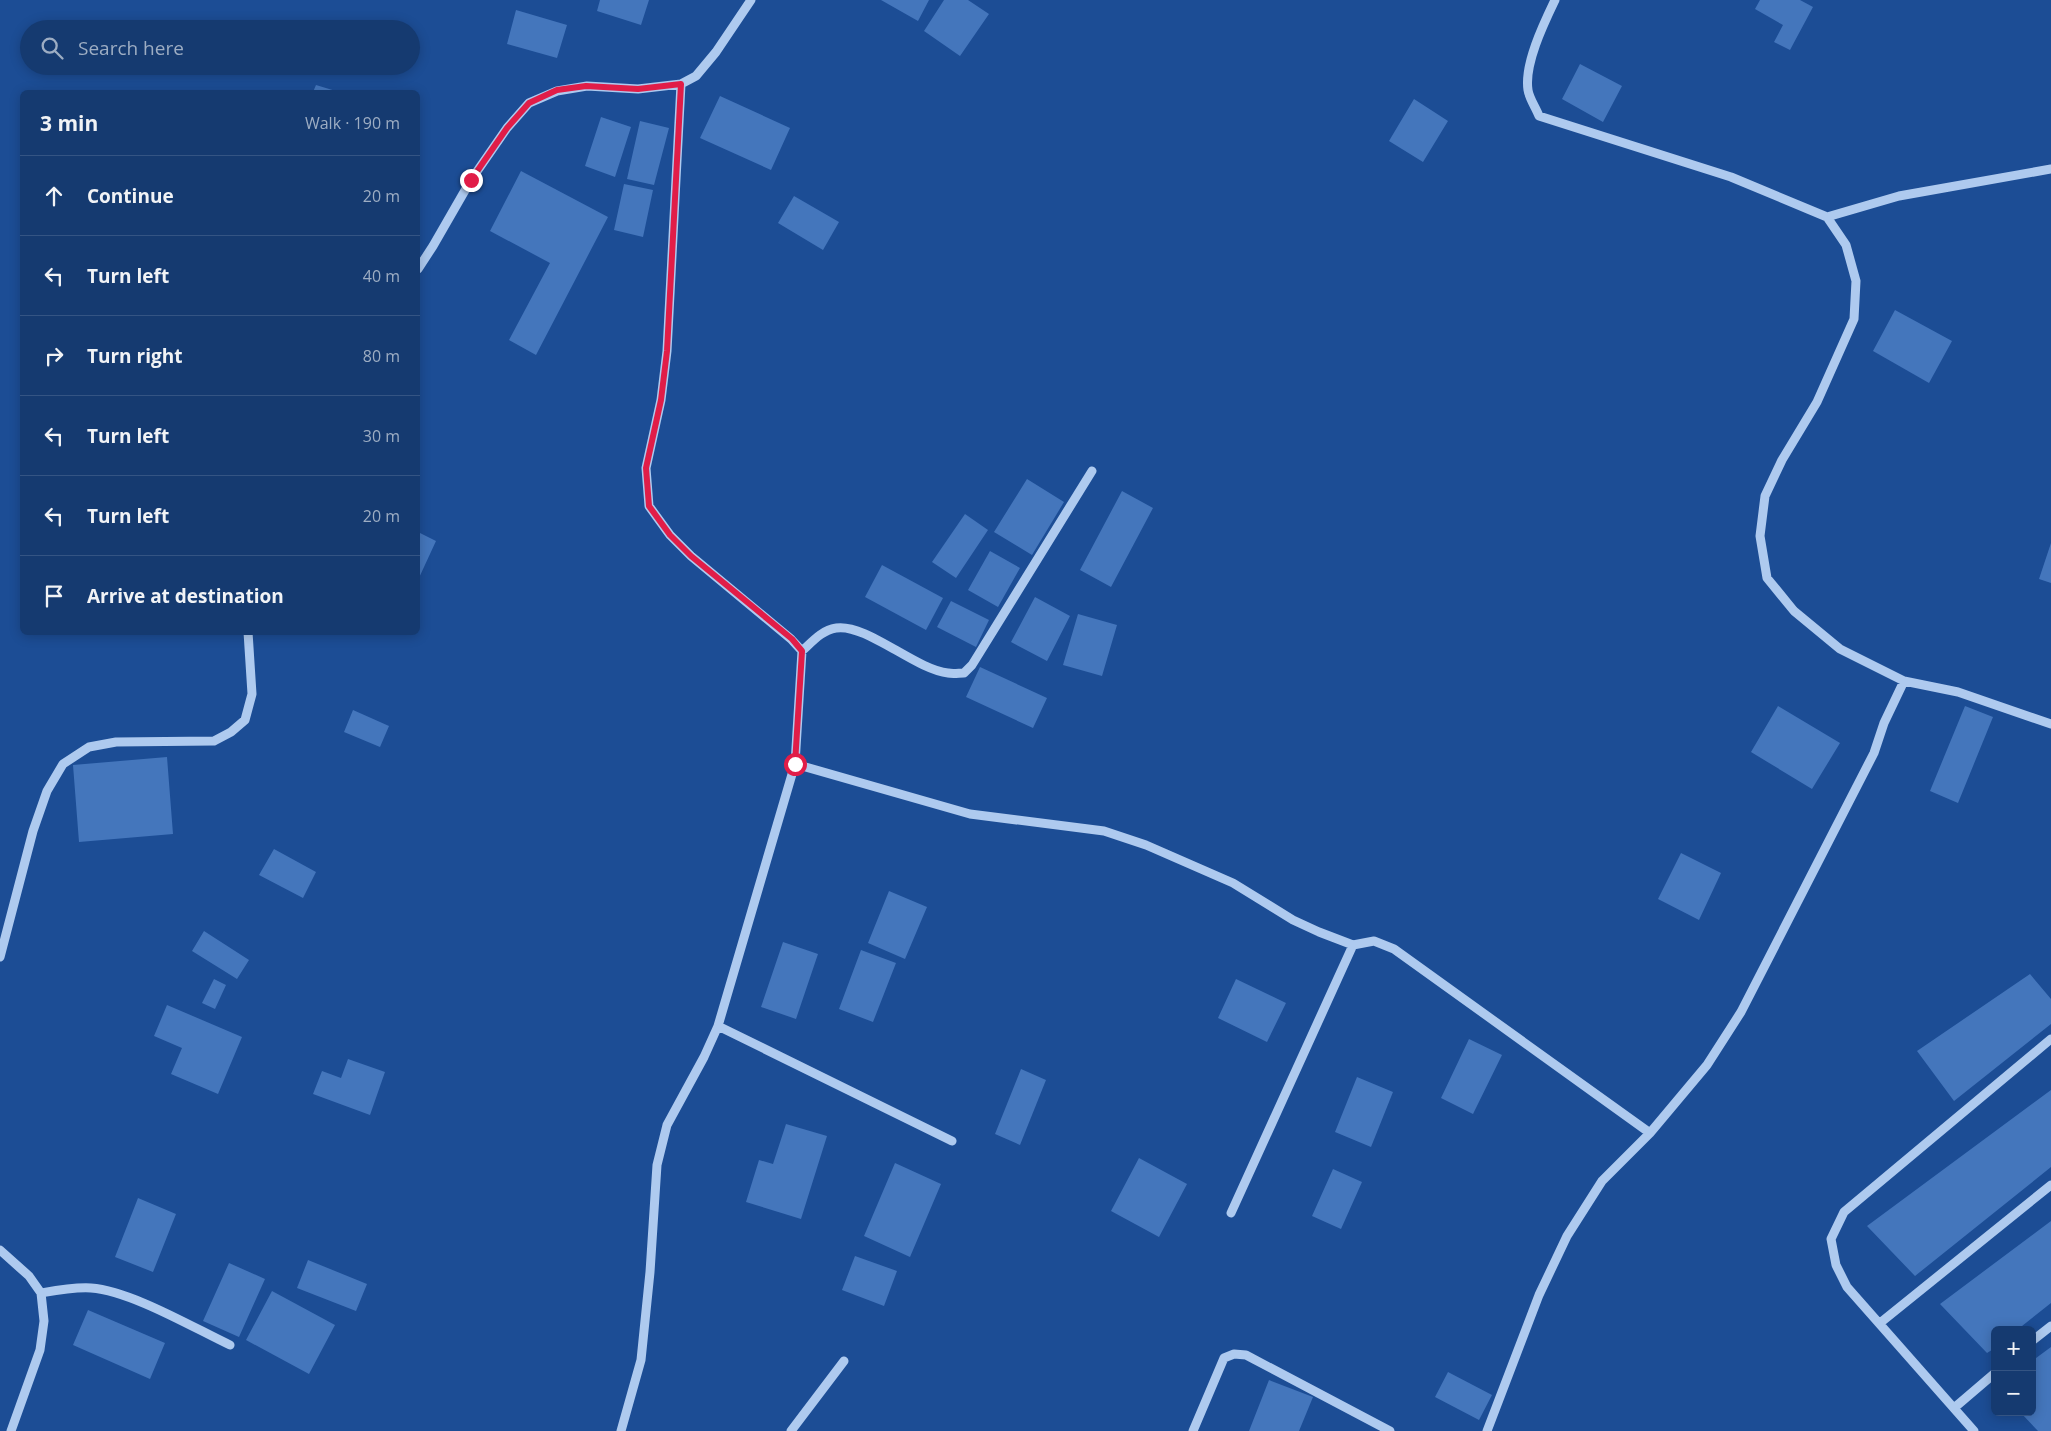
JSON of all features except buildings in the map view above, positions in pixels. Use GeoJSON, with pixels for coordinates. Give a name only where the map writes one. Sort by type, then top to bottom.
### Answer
{"type":"FeatureCollection","features":[{"type":"Feature","properties":{"kind":"street"},"geometry":{"type":"LineString","coordinates":[[420,266],[471,180],[507,128],[529,103],[557,90],[586,86],[638,89],[681,84],[696,76],[701,70],[720,46],[751,0]]}},
{"type":"Feature","properties":{"kind":"street"},"geometry":{"type":"LineString","coordinates":[[1555,0],[1540,31],[1530,67],[1528,90],[1539,116],[1731,177],[1827,217],[1846,245],[1856,281],[1854,318],[1816,402],[1782,460],[1765,496],[1760,536],[1767,578],[1794,611],[1840,649],[1904,681],[1958,692],[2051,724]]}},
{"type":"Feature","properties":{"kind":"street"},"geometry":{"type":"LineString","coordinates":[[681,84],[667,351],[661,400],[646,468],[649,506],[670,535],[691,556],[792,639],[802,651]]}},
{"type":"Feature","properties":{"kind":"street"},"geometry":{"type":"LineString","coordinates":[[1827,217],[1900,196],[2051,169]]}},
{"type":"Feature","properties":{"kind":"street"},"geometry":{"type":"LineString","coordinates":[[621,1431],[641,1360],[650,1272],[657,1165],[667,1125],[704,1057],[718,1026],[795,764],[802,651],[822,632],[836,627],[855,630],[948,674],[964,673],[972,665],[1092,471]]}},
{"type":"Feature","properties":{"kind":"street"},"geometry":{"type":"LineString","coordinates":[[0,957],[33,830],[47,791],[63,764],[89,747],[116,742],[214,741],[232,732],[245,720],[252,694],[248,635]]}},
{"type":"Feature","properties":{"kind":"street"},"geometry":{"type":"LineString","coordinates":[[1487,1431],[1539,1295],[1567,1236],[1602,1181],[1650,1133],[1707,1065],[1741,1012],[1874,753],[1884,723],[1904,681]]}},
{"type":"Feature","properties":{"kind":"street"},"geometry":{"type":"LineString","coordinates":[[795,764],[970,814],[1104,831],[1138,842],[1233,883],[1293,920],[1353,945],[1374,941],[1394,949],[1650,1133]]}},
{"type":"Feature","properties":{"kind":"street"},"geometry":{"type":"LineString","coordinates":[[1231,1213],[1353,945]]}},
{"type":"Feature","properties":{"kind":"street"},"geometry":{"type":"LineString","coordinates":[[718,1026],[952,1140]]}},
{"type":"Feature","properties":{"kind":"street"},"geometry":{"type":"LineString","coordinates":[[1974,1431],[1847,1287],[1836,1266],[1830,1239],[1844,1212],[2051,1039]]}},
{"type":"Feature","properties":{"kind":"street"},"geometry":{"type":"LineString","coordinates":[[1880,1323],[2051,1185]]}},
{"type":"Feature","properties":{"kind":"street"},"geometry":{"type":"LineString","coordinates":[[0,1250],[29,1276],[41,1293],[44,1321],[40,1350],[11,1431]]}},
{"type":"Feature","properties":{"kind":"street"},"geometry":{"type":"LineString","coordinates":[[41,1293],[71,1288],[92,1288],[111,1292],[133,1299],[230,1345]]}},
{"type":"Feature","properties":{"kind":"street"},"geometry":{"type":"LineString","coordinates":[[2036,1339],[2051,1326]]}},
{"type":"Feature","properties":{"kind":"street"},"geometry":{"type":"LineString","coordinates":[[1193,1431],[1224,1358],[1234,1354],[1246,1355],[1390,1431]]}},
{"type":"Feature","properties":{"kind":"street"},"geometry":{"type":"LineString","coordinates":[[791,1431],[844,1361]]}},
{"type":"Feature","properties":{"kind":"street"},"geometry":{"type":"LineString","coordinates":[[1954,1408],[1991,1376]]}},
{"type":"Feature","properties":{"kind":"route"},"geometry":{"type":"LineString","coordinates":[[471,180],[507,128],[529,103],[557,90],[586,86],[638,89],[681,84],[667,351],[661,400],[646,468],[649,506],[670,535],[691,556],[792,639],[802,651],[795,764]]}}]}
